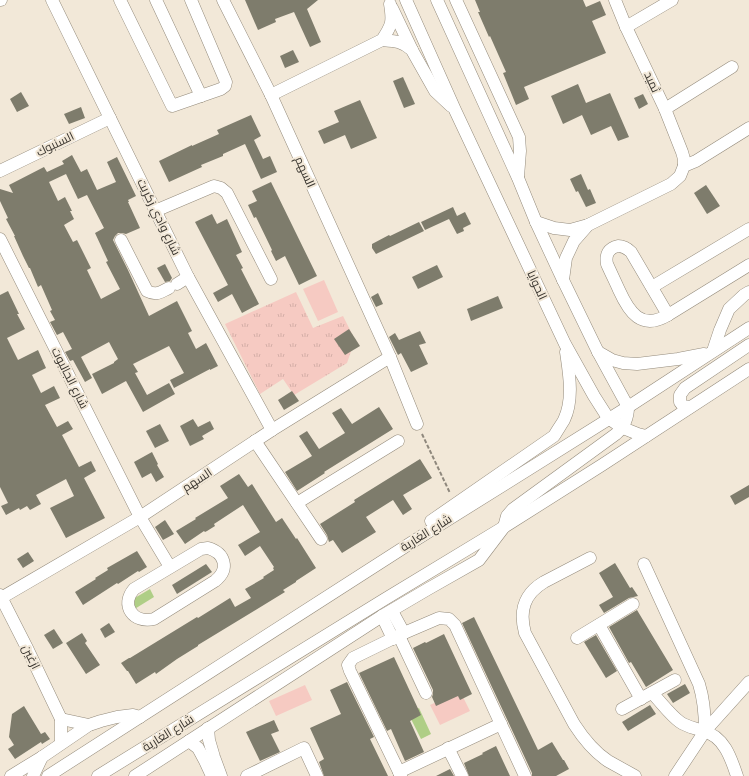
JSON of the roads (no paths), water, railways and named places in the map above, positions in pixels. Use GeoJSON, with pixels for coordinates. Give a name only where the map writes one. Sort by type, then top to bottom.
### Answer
{"type":"FeatureCollection","features":[{"type":"Feature","properties":{"kind":"street","name":"شارع وادي زكريت"},"geometry":{"type":"LineString","coordinates":[[52,0],[188,278],[272,430]]}},
{"type":"Feature","properties":{"kind":"street"},"geometry":{"type":"LineString","coordinates":[[120,0],[172,106],[221,89],[225,86],[226,82],[191,0]]}},
{"type":"Feature","properties":{"kind":"street"},"geometry":{"type":"LineString","coordinates":[[156,0],[202,96]]}},
{"type":"Feature","properties":{"kind":"street","name":"السهم"},"geometry":{"type":"LineString","coordinates":[[223,0],[271,96],[390,357],[417,424]]}},
{"type":"Feature","properties":{"kind":"street","name":"الحوايا"},"geometry":{"type":"LineString","coordinates":[[406,0],[455,110],[565,344],[608,418],[623,428],[646,436]]}},
{"type":"Feature","properties":{"kind":"street"},"geometry":{"type":"LineString","coordinates":[[437,0],[563,280],[598,352],[628,407],[628,414],[623,428],[513,509],[507,516],[504,527]]}},
{"type":"Feature","properties":{"kind":"street"},"geometry":{"type":"LineString","coordinates":[[456,0],[519,137],[520,151],[518,178]]}},
{"type":"Feature","properties":{"kind":"street","name":"ثميد"},"geometry":{"type":"LineString","coordinates":[[615,0],[665,110],[682,152],[684,166]]}},
{"type":"Feature","properties":{"kind":"street"},"geometry":{"type":"LineString","coordinates":[[626,27],[672,0]]}},
{"type":"Feature","properties":{"kind":"street"},"geometry":{"type":"LineString","coordinates":[[271,96],[382,40],[390,28],[392,16],[389,2]]}},
{"type":"Feature","properties":{"kind":"street","name":"الحوايا"},"geometry":{"type":"LineString","coordinates":[[389,2],[413,52],[435,91],[455,110]]}},
{"type":"Feature","properties":{"kind":"street"},"geometry":{"type":"LineString","coordinates":[[382,40],[396,41],[405,44],[413,52]]}},
{"type":"Feature","properties":{"kind":"street"},"geometry":{"type":"LineString","coordinates":[[665,110],[732,67]]}},
{"type":"Feature","properties":{"kind":"street","name":"السنبوك"},"geometry":{"type":"LineString","coordinates":[[0,171],[110,118]]}},
{"type":"Feature","properties":{"kind":"street"},"geometry":{"type":"LineString","coordinates":[[536,222],[554,228],[570,230],[588,226],[671,184],[680,176],[684,166],[696,161],[749,128]]}},
{"type":"Feature","properties":{"kind":"street"},"geometry":{"type":"LineString","coordinates":[[155,210],[214,186],[221,188],[227,193],[271,279]]}},
{"type":"Feature","properties":{"kind":"street"},"geometry":{"type":"LineString","coordinates":[[563,280],[566,258],[574,241],[588,226]]}},
{"type":"Feature","properties":{"kind":"street"},"geometry":{"type":"LineString","coordinates":[[652,287],[749,229]]}},
{"type":"Feature","properties":{"kind":"street","name":"شارع الجالبوت"},"geometry":{"type":"LineString","coordinates":[[0,239],[140,517],[170,568]]}},
{"type":"Feature","properties":{"kind":"street"},"geometry":{"type":"LineString","coordinates":[[121,240],[147,291],[152,294],[157,294],[188,278]]}},
{"type":"Feature","properties":{"kind":"street"},"geometry":{"type":"LineString","coordinates":[[668,315],[631,252],[623,246],[614,247],[609,250],[606,259],[607,264],[629,310],[639,318],[650,321],[657,320],[668,315],[749,265]]}},
{"type":"Feature","properties":{"kind":"street"},"geometry":{"type":"LineString","coordinates":[[598,352],[612,360],[623,363],[637,364],[678,359],[711,352],[729,309],[749,292]]}},
{"type":"Feature","properties":{"kind":"street","name":"شارع الغارية"},"geometry":{"type":"LineString","coordinates":[[48,776],[608,418],[628,407],[749,328]]}},
{"type":"Feature","properties":{"kind":"street"},"geometry":{"type":"LineString","coordinates":[[417,540],[432,521],[554,436],[564,419],[569,401],[570,382],[565,344]]}},
{"type":"Feature","properties":{"kind":"street"},"geometry":{"type":"LineString","coordinates":[[690,407],[683,406],[680,402],[680,395],[685,388],[749,345]]}},
{"type":"Feature","properties":{"kind":"street","name":"السهم"},"geometry":{"type":"LineString","coordinates":[[1,596],[140,517],[272,430],[390,357]]}},
{"type":"Feature","properties":{"kind":"street","name":"شارع الغارية"},"geometry":{"type":"LineString","coordinates":[[98,776],[504,527],[749,369]]}},
{"type":"Feature","properties":{"kind":"street"},"geometry":{"type":"LineString","coordinates":[[255,441],[321,539]]}},
{"type":"Feature","properties":{"kind":"street"},"geometry":{"type":"LineString","coordinates":[[297,503],[398,441]]}},
{"type":"Feature","properties":{"kind":"street","name":"شارع الغارية"},"geometry":{"type":"LineString","coordinates":[[134,776],[387,614],[479,560],[504,527]]}},
{"type":"Feature","properties":{"kind":"street"},"geometry":{"type":"LineString","coordinates":[[208,548],[219,554],[223,559],[224,565],[220,577],[215,581],[154,619],[144,620],[134,616],[128,602],[131,592],[170,568],[201,549],[208,548]]}},
{"type":"Feature","properties":{"kind":"street"},"geometry":{"type":"LineString","coordinates":[[590,558],[544,582],[533,591],[525,603],[523,610],[523,626],[525,633],[580,734],[588,744],[608,760],[635,776]]}},
{"type":"Feature","properties":{"kind":"street"},"geometry":{"type":"LineString","coordinates":[[644,564],[699,684],[704,703],[705,731]]}},
{"type":"Feature","properties":{"kind":"street","name":"ازغين"},"geometry":{"type":"LineString","coordinates":[[1,596],[60,719],[62,726],[61,743]]}},
{"type":"Feature","properties":{"kind":"street"},"geometry":{"type":"LineString","coordinates":[[577,638],[633,604]]}},
{"type":"Feature","properties":{"kind":"street"},"geometry":{"type":"LineString","coordinates":[[387,614],[426,693]]}},
{"type":"Feature","properties":{"kind":"street"},"geometry":{"type":"LineString","coordinates":[[501,724],[448,748],[400,774],[348,665],[353,658],[399,636],[439,618],[449,619],[455,625],[501,724],[525,776]]}},
{"type":"Feature","properties":{"kind":"street"},"geometry":{"type":"LineString","coordinates":[[599,625],[641,699]]}},
{"type":"Feature","properties":{"kind":"street"},"geometry":{"type":"LineString","coordinates":[[622,709],[675,680]]}},
{"type":"Feature","properties":{"kind":"street"},"geometry":{"type":"LineString","coordinates":[[676,776],[705,731],[748,687]]}},
{"type":"Feature","properties":{"kind":"street"},"geometry":{"type":"LineString","coordinates":[[652,692],[680,722],[713,735],[731,756],[737,776]]}},
{"type":"Feature","properties":{"kind":"street"},"geometry":{"type":"LineString","coordinates":[[11,776],[89,725],[118,717],[133,715],[140,716]]}},
{"type":"Feature","properties":{"kind":"street"},"geometry":{"type":"LineString","coordinates":[[60,719],[89,725]]}},
{"type":"Feature","properties":{"kind":"street"},"geometry":{"type":"LineString","coordinates":[[208,728],[209,740],[221,776]]}},
{"type":"Feature","properties":{"kind":"street"},"geometry":{"type":"LineString","coordinates":[[189,741],[198,748],[212,776]]}},
{"type":"Feature","properties":{"kind":"street"},"geometry":{"type":"LineString","coordinates":[[247,776],[304,748],[317,776]]}},
{"type":"Feature","properties":{"kind":"street"},"geometry":{"type":"LineString","coordinates":[[448,748],[462,776]]}},
{"type":"Feature","properties":{"kind":"street"},"geometry":{"type":"LineString","coordinates":[[33,776],[42,757]]}}]}
